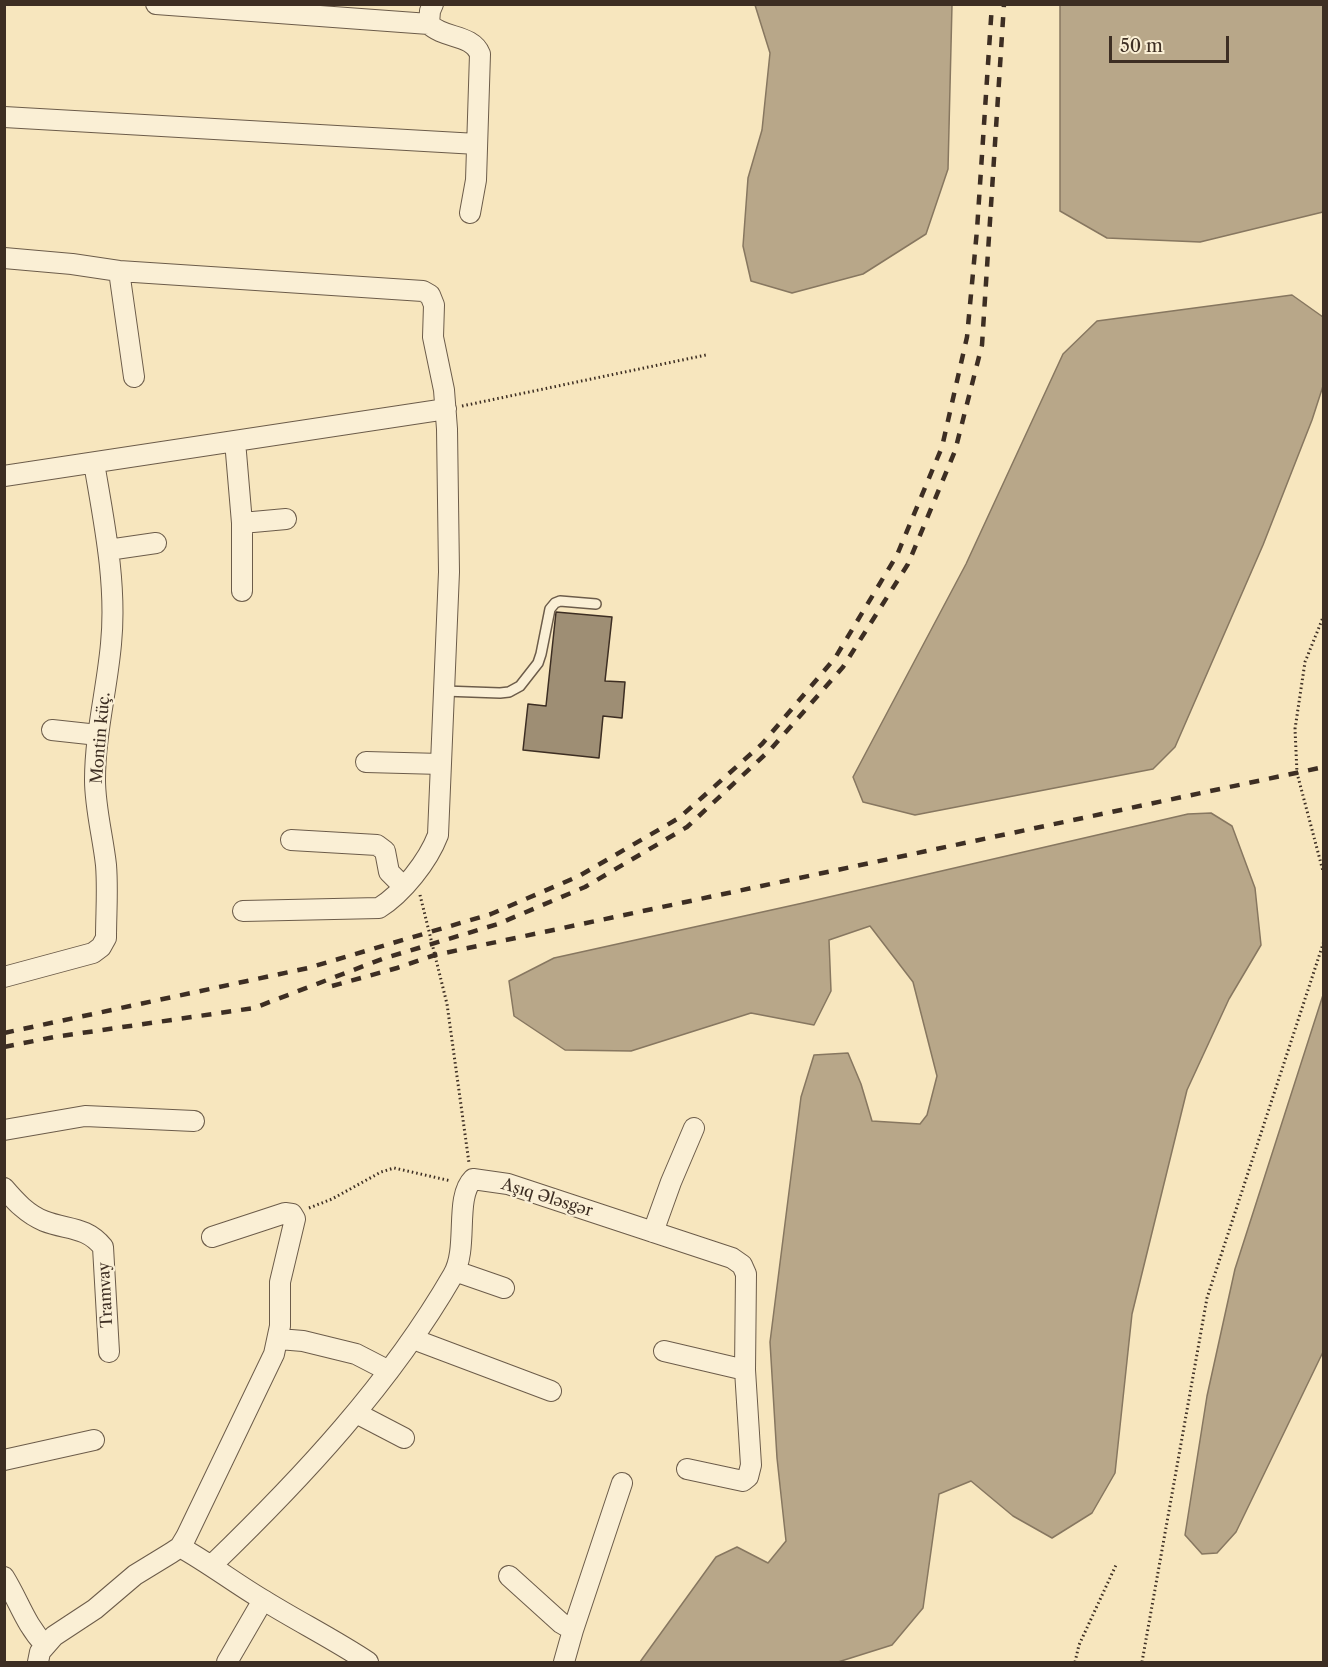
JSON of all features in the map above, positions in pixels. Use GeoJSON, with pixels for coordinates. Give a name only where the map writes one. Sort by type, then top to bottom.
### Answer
{"type":"FeatureCollection","features":[{"type":"Feature","properties":{"kind":"street"},"geometry":{"type":"LineString","coordinates":[[156,4],[431,14],[436,30],[477,45],[480,54],[476,180],[470,213]]}},
{"type":"Feature","properties":{"kind":"street"},"geometry":{"type":"LineString","coordinates":[[4,117],[477,144]]}},
{"type":"Feature","properties":{"kind":"street"},"geometry":{"type":"LineString","coordinates":[[4,258],[119,271],[423,291],[430,295],[434,305],[433,337],[446,410],[449,572],[438,835],[430,854],[407,882],[386,904],[379,908],[243,911]]}},
{"type":"Feature","properties":{"kind":"street"},"geometry":{"type":"LineString","coordinates":[[119,271],[135,377]]}},
{"type":"Feature","properties":{"kind":"street"},"geometry":{"type":"LineString","coordinates":[[4,476],[446,410]]}},
{"type":"Feature","properties":{"kind":"street"},"geometry":{"type":"LineString","coordinates":[[235,441],[242,523],[242,591]]}},
{"type":"Feature","properties":{"kind":"street","name":"Montin küç."},"geometry":{"type":"LineString","coordinates":[[4,977],[93,953],[106,938],[106,865],[95,783],[98,735],[111,644],[112,617],[108,550],[94,463]]}},
{"type":"Feature","properties":{"kind":"street"},"geometry":{"type":"LineString","coordinates":[[242,523],[286,519]]}},
{"type":"Feature","properties":{"kind":"street"},"geometry":{"type":"LineString","coordinates":[[108,550],[156,543]]}},
{"type":"Feature","properties":{"kind":"street"},"geometry":{"type":"LineString","coordinates":[[52,730],[98,735]]}},
{"type":"Feature","properties":{"kind":"street"},"geometry":{"type":"LineString","coordinates":[[366,762],[441,764]]}},
{"type":"Feature","properties":{"kind":"street"},"geometry":{"type":"LineString","coordinates":[[291,840],[377,845],[385,851],[388,872],[407,882]]}},
{"type":"Feature","properties":{"kind":"street"},"geometry":{"type":"LineString","coordinates":[[4,1130],[85,1116],[194,1121]]}},
{"type":"Feature","properties":{"kind":"street"},"geometry":{"type":"LineString","coordinates":[[653,1232],[694,1128]]}},
{"type":"Feature","properties":{"kind":"street"},"geometry":{"type":"LineString","coordinates":[[212,1565],[310,1465],[356,1413],[413,1339],[455,1272],[461,1251],[464,1193],[470,1182]]}},
{"type":"Feature","properties":{"kind":"street","name":"Aşıq Ələsgər"},"geometry":{"type":"LineString","coordinates":[[470,1182],[508,1184],[732,1258],[742,1265],[746,1274],[745,1370],[751,1465],[748,1477],[743,1481],[687,1469]]}},
{"type":"Feature","properties":{"kind":"street","name":"Tramvay"},"geometry":{"type":"LineString","coordinates":[[4,1188],[22,1208],[43,1220],[78,1229],[97,1240],[103,1247],[109,1352]]}},
{"type":"Feature","properties":{"kind":"street"},"geometry":{"type":"LineString","coordinates":[[42,1654],[54,1636],[95,1609],[135,1575],[180,1546],[228,1453],[274,1354],[279,1339],[280,1282],[295,1219],[292,1214],[285,1213],[212,1237]]}},
{"type":"Feature","properties":{"kind":"street"},"geometry":{"type":"LineString","coordinates":[[455,1272],[504,1288]]}},
{"type":"Feature","properties":{"kind":"street"},"geometry":{"type":"LineString","coordinates":[[279,1339],[303,1341],[356,1354],[388,1371]]}},
{"type":"Feature","properties":{"kind":"street"},"geometry":{"type":"LineString","coordinates":[[413,1339],[551,1391]]}},
{"type":"Feature","properties":{"kind":"street"},"geometry":{"type":"LineString","coordinates":[[664,1351],[745,1370]]}},
{"type":"Feature","properties":{"kind":"street"},"geometry":{"type":"LineString","coordinates":[[356,1413],[404,1438]]}},
{"type":"Feature","properties":{"kind":"street"},"geometry":{"type":"LineString","coordinates":[[4,1460],[94,1440]]}},
{"type":"Feature","properties":{"kind":"street"},"geometry":{"type":"LineString","coordinates":[[564,1662],[622,1483]]}},
{"type":"Feature","properties":{"kind":"street"},"geometry":{"type":"LineString","coordinates":[[180,1546],[212,1565],[342,1656],[368,1662]]}},
{"type":"Feature","properties":{"kind":"street"},"geometry":{"type":"LineString","coordinates":[[4,1576],[42,1654]]}},
{"type":"Feature","properties":{"kind":"street"},"geometry":{"type":"LineString","coordinates":[[509,1576],[561,1623],[573,1630]]}},
{"type":"Feature","properties":{"kind":"street"},"geometry":{"type":"LineString","coordinates":[[227,1662],[262,1600]]}},
{"type":"Feature","properties":{"kind":"lane"},"geometry":{"type":"LineString","coordinates":[[444,691],[500,693],[509,692],[520,686],[538,663],[542,654],[550,609],[555,603],[560,601],[596,604]]}},
{"type":"Feature","properties":{"kind":"path"},"geometry":{"type":"LineString","coordinates":[[446,410],[706,355]]}},
{"type":"Feature","properties":{"kind":"path"},"geometry":{"type":"LineString","coordinates":[[1323,615],[1305,662],[1295,729],[1297,773],[1323,875]]}},
{"type":"Feature","properties":{"kind":"path"},"geometry":{"type":"LineString","coordinates":[[292,1214],[332,1199],[381,1172],[394,1168],[470,1182],[447,1004],[419,892],[407,882]]}},
{"type":"Feature","properties":{"kind":"path"},"geometry":{"type":"LineString","coordinates":[[1142,1662],[1207,1298],[1323,940]]}},
{"type":"Feature","properties":{"kind":"path"},"geometry":{"type":"LineString","coordinates":[[1075,1662],[1079,1645],[1116,1564]]}},
{"type":"Feature","properties":{"kind":"shaded area"},"geometry":{"type":"Polygon","coordinates":[[[755,5],[952,5],[948,169],[926,234],[863,274],[792,293],[751,281],[743,246],[748,178],[762,130],[770,53],[755,5]]]}},
{"type":"Feature","properties":{"kind":"shaded area"},"geometry":{"type":"Polygon","coordinates":[[[1060,5],[1323,5],[1323,212],[1200,242],[1107,238],[1060,211],[1060,5]]]}},
{"type":"Feature","properties":{"kind":"shaded area"},"geometry":{"type":"Polygon","coordinates":[[[1292,295],[1323,317],[1323,386],[1263,545],[1175,747],[1153,769],[915,815],[863,802],[853,777],[966,564],[1063,354],[1097,321],[1292,295]]]}},
{"type":"Feature","properties":{"kind":"shaded area"},"geometry":{"type":"Polygon","coordinates":[[[1211,813],[1232,826],[1255,888],[1261,945],[1229,999],[1187,1090],[1132,1314],[1115,1473],[1092,1513],[1052,1538],[1013,1516],[971,1481],[939,1494],[923,1608],[892,1645],[838,1662],[640,1662],[716,1557],[737,1547],[768,1563],[786,1541],[777,1458],[770,1342],[801,1097],[814,1055],[848,1053],[861,1084],[872,1121],[920,1124],[927,1115],[937,1076],[913,982],[870,926],[829,940],[831,991],[814,1025],[751,1013],[631,1051],[565,1050],[514,1016],[509,981],[554,958],[1188,814],[1211,813]]]}},
{"type":"Feature","properties":{"kind":"shaded area"},"geometry":{"type":"Polygon","coordinates":[[[1323,995],[1323,1352],[1236,1532],[1217,1553],[1202,1554],[1185,1535],[1207,1396],[1235,1269],[1323,995]]]}},
{"type":"Feature","properties":{"kind":"building"},"geometry":{"type":"Polygon","coordinates":[[[556,612],[612,617],[605,681],[625,682],[622,718],[603,716],[599,758],[523,750],[528,704],[546,706],[556,612]]]}},
{"type":"Feature","properties":{"kind":"railway"},"geometry":{"type":"LineString","coordinates":[[4,1033],[308,968],[491,914],[579,876],[679,818],[762,744],[835,658],[897,555],[942,447],[967,337],[977,230],[992,4]]}},
{"type":"Feature","properties":{"kind":"railway"},"geometry":{"type":"LineString","coordinates":[[4,1047],[54,1037],[254,1008],[382,959],[498,924],[585,887],[687,827],[771,749],[843,667],[908,564],[955,451],[982,345],[1004,4]]}},
{"type":"Feature","properties":{"kind":"railway"},"geometry":{"type":"LineString","coordinates":[[332,986],[435,955],[1324,767]]}}]}
